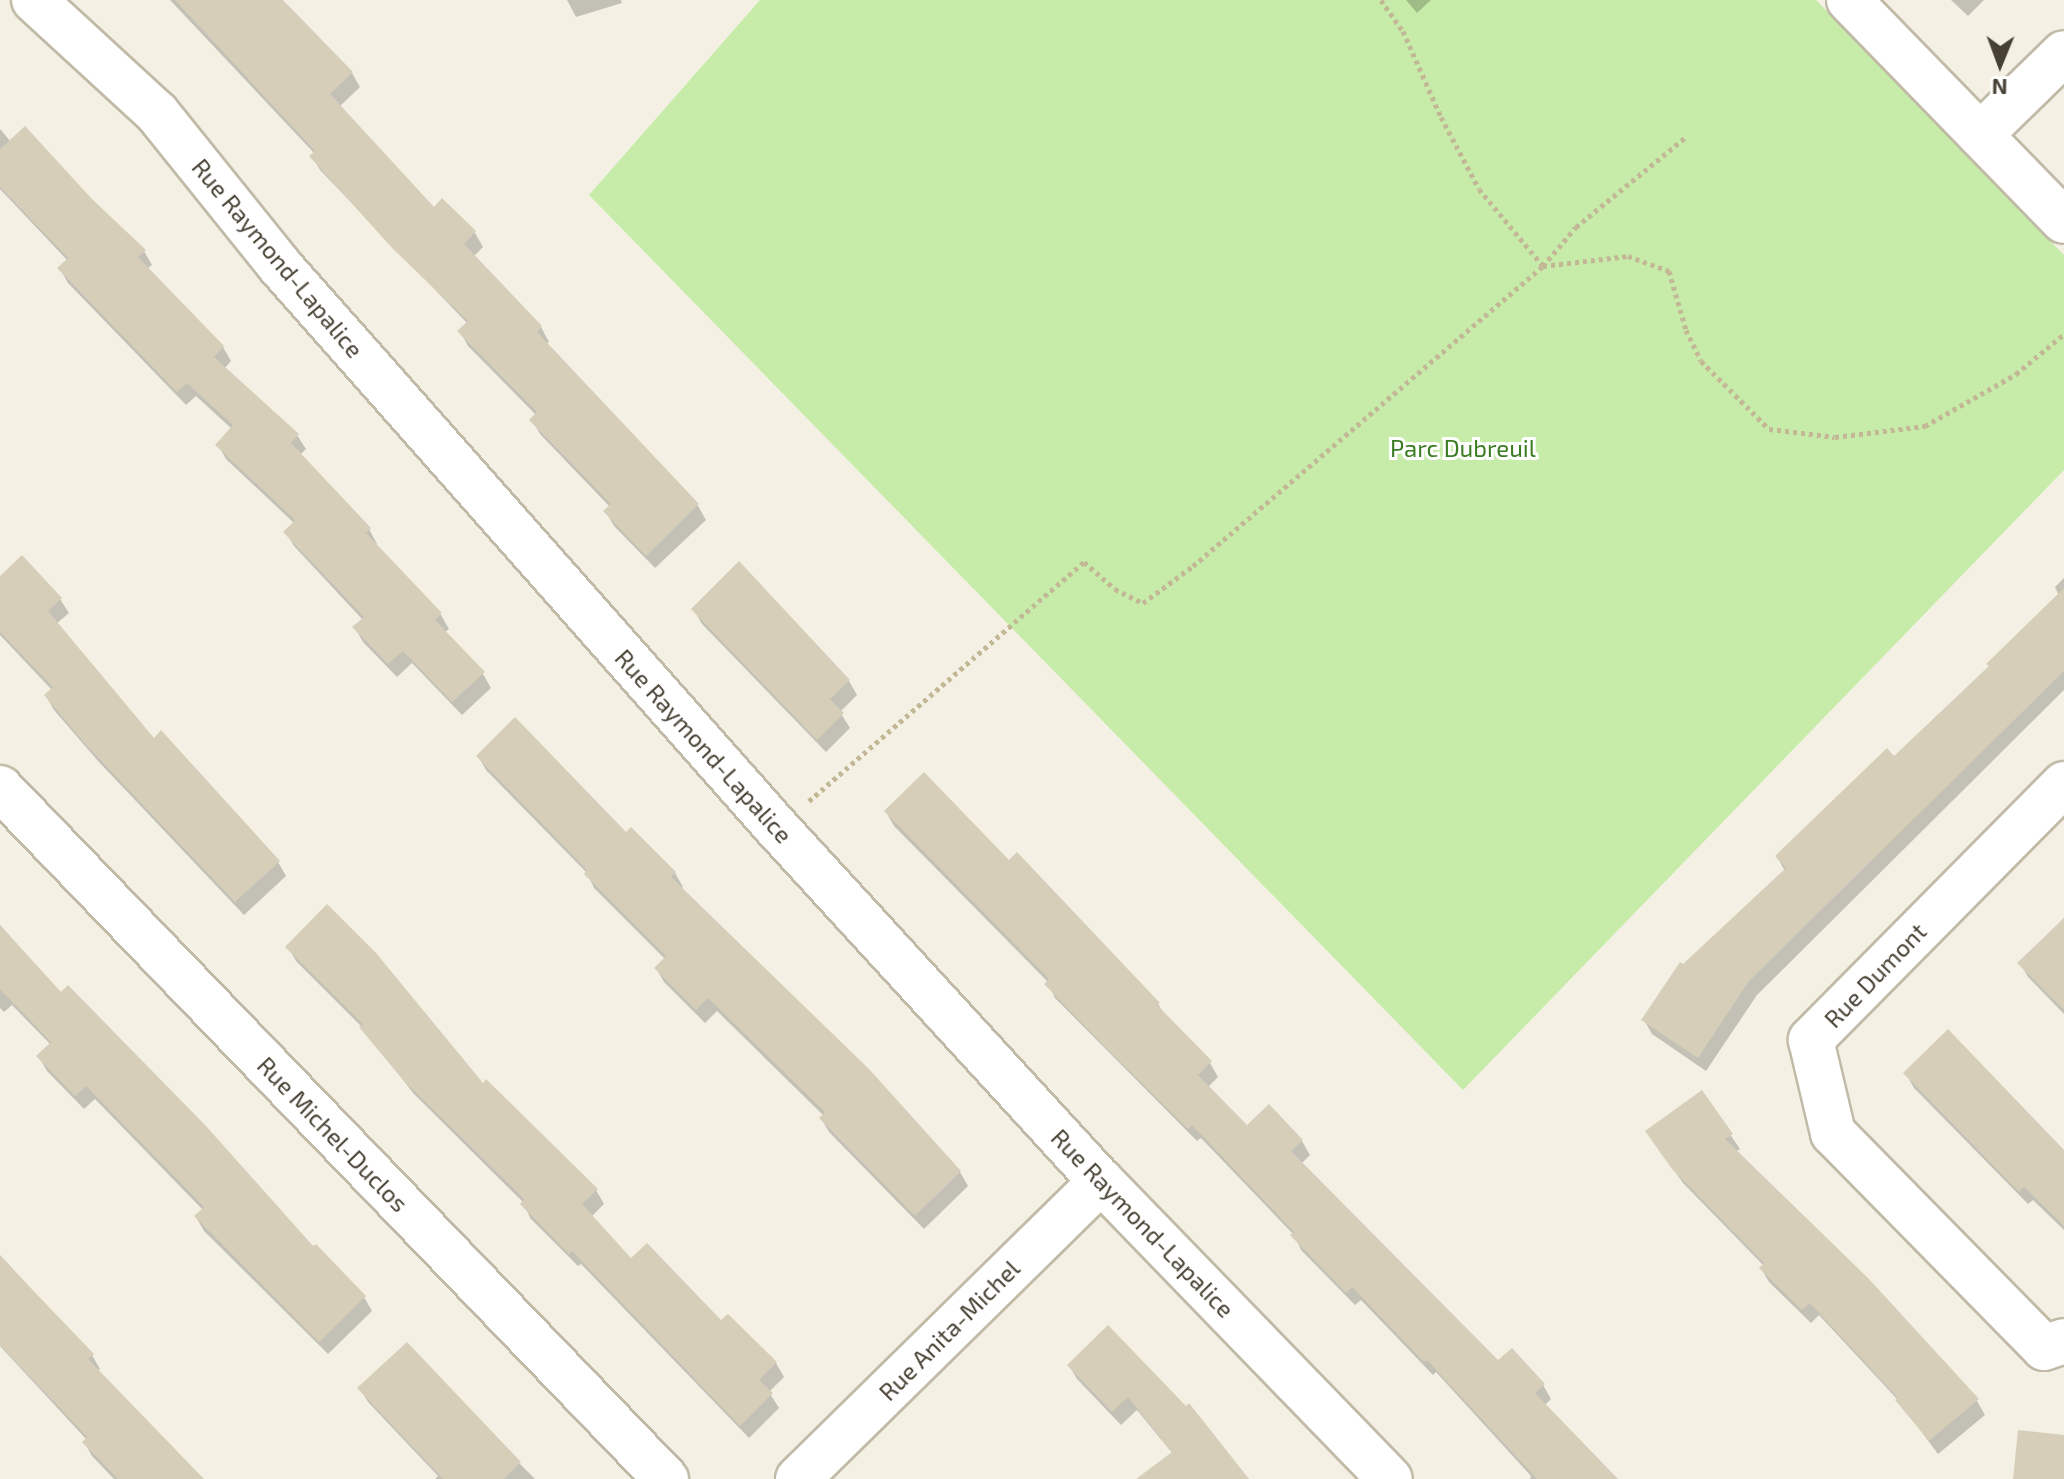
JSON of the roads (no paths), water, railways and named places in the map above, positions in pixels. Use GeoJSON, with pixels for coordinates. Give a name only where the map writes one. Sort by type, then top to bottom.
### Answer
{"type":"FeatureCollection","features":[{"type":"Feature","properties":{"kind":"street","name":"Rue Raymond-Lapalice"},"geometry":{"type":"LineString","coordinates":[[34,0],[157,113],[279,265],[777,828],[1101,1181],[1390,1479]]}},
{"type":"Feature","properties":{"kind":"street"},"geometry":{"type":"LineString","coordinates":[[1849,0],[2064,221]]}},
{"type":"Feature","properties":{"kind":"street"},"geometry":{"type":"LineString","coordinates":[[1980,135],[2064,53]]}},
{"type":"Feature","properties":{"kind":"street","name":"Rue Dumont"},"geometry":{"type":"LineString","coordinates":[[2064,784],[1811,1040],[1833,1133],[2044,1348],[2064,1341]]}},
{"type":"Feature","properties":{"kind":"street","name":"Rue Michel-Duclos"},"geometry":{"type":"LineString","coordinates":[[0,788],[666,1479]]}},
{"type":"Feature","properties":{"kind":"street","name":"Rue Anita-Michel"},"geometry":{"type":"LineString","coordinates":[[798,1479],[1101,1181]]}},
{"type":"Feature","properties":{"kind":"park label","name":"Parc Dubreuil"},"geometry":{"type":"Point","coordinates":[1463,448]}}]}
